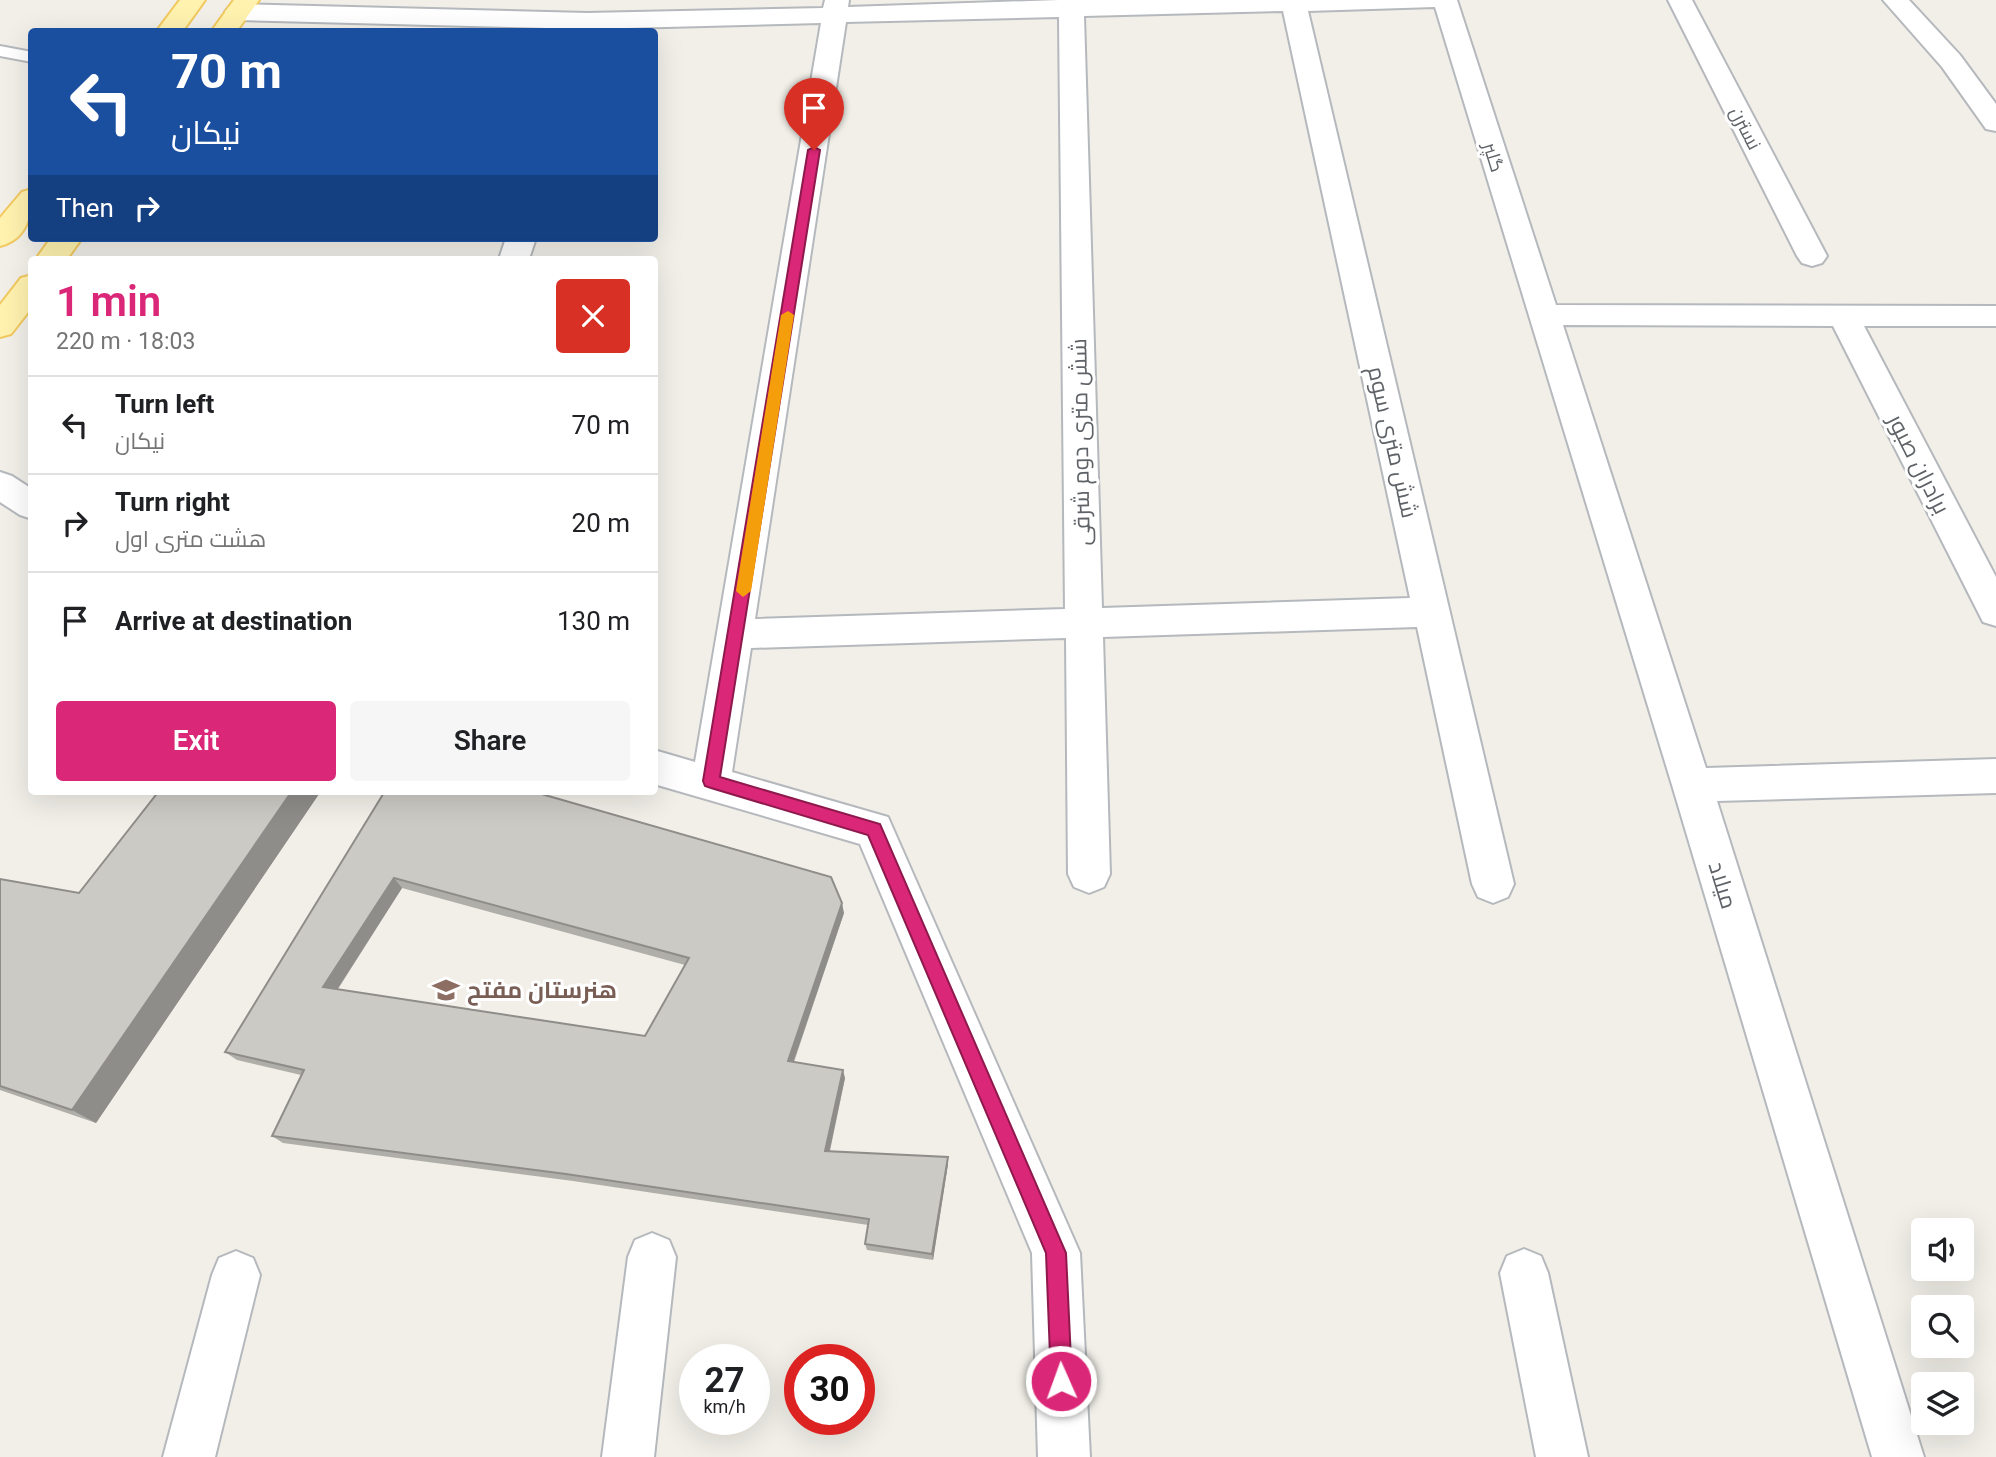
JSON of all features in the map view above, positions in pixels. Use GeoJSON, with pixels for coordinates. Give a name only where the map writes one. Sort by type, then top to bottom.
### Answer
{"type":"FeatureCollection","features":[{"type":"Feature","properties":{"kind":"main road"},"geometry":{"type":"LineString","coordinates":[[171,28],[193,0]]}},
{"type":"Feature","properties":{"kind":"main road"},"geometry":{"type":"LineString","coordinates":[[0,236],[28,203]]}},
{"type":"Feature","properties":{"kind":"main road"},"geometry":{"type":"LineString","coordinates":[[53,256],[64,242]]}},
{"type":"Feature","properties":{"kind":"main road"},"geometry":{"type":"LineString","coordinates":[[0,327],[28,290]]}},
{"type":"Feature","properties":{"kind":"street"},"geometry":{"type":"LineString","coordinates":[[236,15],[588,17],[836,8],[1435,0]]}},
{"type":"Feature","properties":{"kind":"street","name":"گلپر"},"geometry":{"type":"LineString","coordinates":[[1445,0],[1542,314]]}},
{"type":"Feature","properties":{"kind":"street","name":"نسترن"},"geometry":{"type":"LineString","coordinates":[[1680,0],[1812,256]]}},
{"type":"Feature","properties":{"kind":"street"},"geometry":{"type":"LineString","coordinates":[[1895,0],[1951,61],[1996,123]]}},
{"type":"Feature","properties":{"kind":"street","name":"شش متری سوم"},"geometry":{"type":"LineString","coordinates":[[1294,2],[1493,884]]}},
{"type":"Feature","properties":{"kind":"street","name":"شش متری دوم شرقی"},"geometry":{"type":"LineString","coordinates":[[1071,5],[1089,874]]}},
{"type":"Feature","properties":{"kind":"street"},"geometry":{"type":"LineString","coordinates":[[711,781],[737,634],[836,8]]}},
{"type":"Feature","properties":{"kind":"street"},"geometry":{"type":"LineString","coordinates":[[1951,61],[1985,66]]}},
{"type":"Feature","properties":{"kind":"street"},"geometry":{"type":"LineString","coordinates":[[1542,314],[1996,316]]}},
{"type":"Feature","properties":{"kind":"street","name":"میلاد"},"geometry":{"type":"LineString","coordinates":[[1542,314],[1692,785],[1898,1457]]}},
{"type":"Feature","properties":{"kind":"street","name":"برادران صبور"},"geometry":{"type":"LineString","coordinates":[[1843,315],[1996,612]]}},
{"type":"Feature","properties":{"kind":"street"},"geometry":{"type":"LineString","coordinates":[[0,485],[28,503]]}},
{"type":"Feature","properties":{"kind":"street"},"geometry":{"type":"LineString","coordinates":[[737,634],[1431,612]]}},
{"type":"Feature","properties":{"kind":"street"},"geometry":{"type":"LineString","coordinates":[[658,768],[711,781],[874,830],[1056,1253],[1064,1457]]}},
{"type":"Feature","properties":{"kind":"street"},"geometry":{"type":"LineString","coordinates":[[1692,785],[1996,776]]}},
{"type":"Feature","properties":{"kind":"street"},"geometry":{"type":"LineString","coordinates":[[628,1457],[652,1257]]}},
{"type":"Feature","properties":{"kind":"street"},"geometry":{"type":"LineString","coordinates":[[1524,1273],[1562,1457]]}},
{"type":"Feature","properties":{"kind":"street"},"geometry":{"type":"LineString","coordinates":[[189,1457],[236,1275]]}},
{"type":"Feature","properties":{"kind":"lane"},"geometry":{"type":"LineString","coordinates":[[0,51],[28,56]]}},
{"type":"Feature","properties":{"kind":"building"},"geometry":{"type":"Polygon","coordinates":[[[156,795],[289,795],[72,1110],[0,1086],[0,879],[79,893],[156,795]]]}},
{"type":"Feature","properties":{"kind":"building"},"geometry":{"type":"Polygon","coordinates":[[[383,795],[545,795],[831,877],[842,903],[788,1061],[843,1070],[825,1151],[948,1157],[932,1254],[865,1244],[869,1219],[566,1174],[272,1136],[304,1070],[225,1052],[383,795]],[[394,878],[323,987],[645,1036],[689,958],[394,878]]]}},
{"type":"Feature","properties":{"kind":"slow traffic"},"geometry":{"type":"LineString","coordinates":[[743,591],[788,315]]}},
{"type":"Feature","properties":{"kind":"place","name":"هنرستان مفتح"},"geometry":{"type":"Point","coordinates":[446,990]}},
{"type":"Feature","properties":{"kind":"route"},"geometry":{"type":"LineString","coordinates":[[814,150],[711,781],[874,830],[1056,1253],[1061,1381]]}}]}
